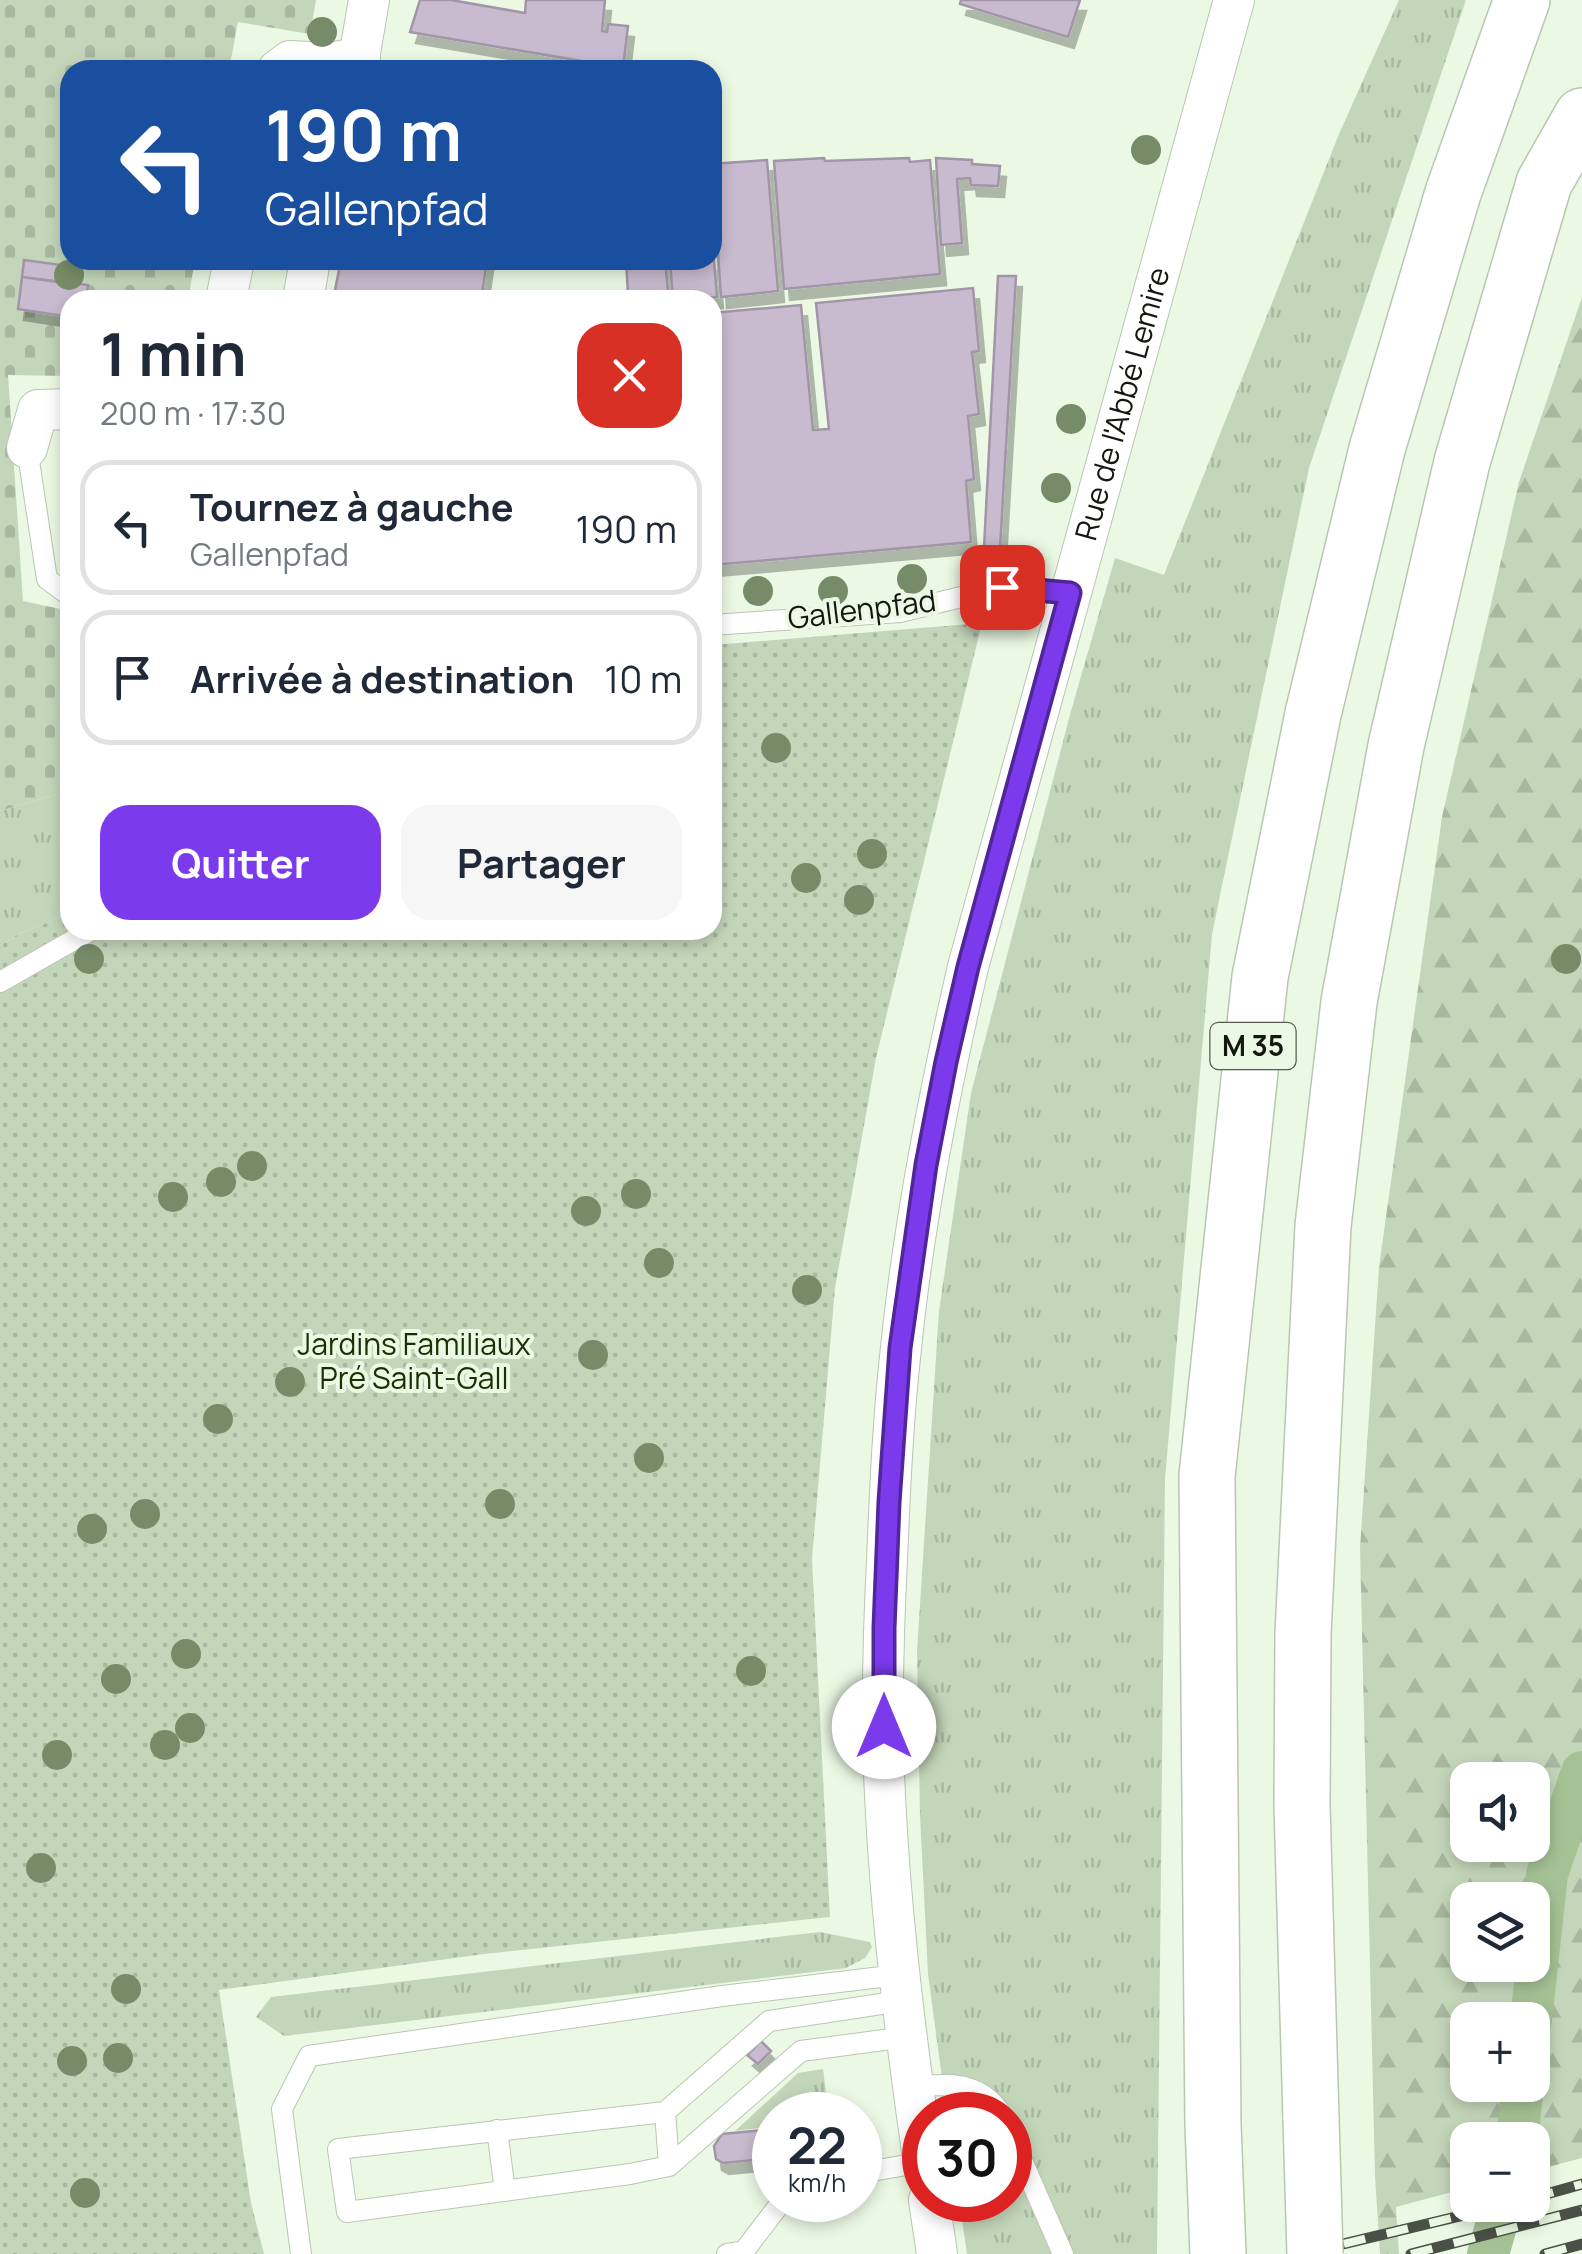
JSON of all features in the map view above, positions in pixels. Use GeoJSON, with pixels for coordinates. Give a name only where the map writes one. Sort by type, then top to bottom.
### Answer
{"type":"FeatureCollection","features":[{"type":"Feature","properties":{"kind":"highway","name":"M 35"},"geometry":{"type":"LineString","coordinates":[[1218,2254],[1213,2125],[1208,1476],[1260,976],[1313,714],[1377,449],[1453,193],[1522,0]]}},
{"type":"Feature","properties":{"kind":"highway"},"geometry":{"type":"LineString","coordinates":[[1314,2254],[1302,1806],[1303,1634],[1323,1226],[1349,1002],[1396,746],[1462,462],[1544,183],[1582,86]]}},
{"type":"Feature","properties":{"kind":"highway"},"geometry":{"type":"LineString","coordinates":[[1544,183],[1582,116]]}},
{"type":"Feature","properties":{"kind":"street"},"geometry":{"type":"LineString","coordinates":[[360,60],[368,0]]}},
{"type":"Feature","properties":{"kind":"street","name":"Rue de l'Abbé Lemire"},"geometry":{"type":"LineString","coordinates":[[913,2092],[885,1792],[884,1628],[900,1348],[926,1165],[946,1062],[987,893],[1234,0]]}},
{"type":"Feature","properties":{"kind":"street"},"geometry":{"type":"LineString","coordinates":[[27,448],[38,410],[60,409]]}},
{"type":"Feature","properties":{"kind":"street","name":"Rue de l'Abbé Lemire"},"geometry":{"type":"LineString","coordinates":[[932,2222],[937,2254]]}},
{"type":"Feature","properties":{"kind":"lane"},"geometry":{"type":"LineString","coordinates":[[27,448],[47,579],[60,589]]}},
{"type":"Feature","properties":{"kind":"lane","name":"Gallenpfad"},"geometry":{"type":"LineString","coordinates":[[722,624],[900,612],[1002,587],[1070,593]]}},
{"type":"Feature","properties":{"kind":"lane"},"geometry":{"type":"LineString","coordinates":[[0,982],[73,940]]}},
{"type":"Feature","properties":{"kind":"lane"},"geometry":{"type":"LineString","coordinates":[[301,2254],[282,2109],[309,2056],[722,1996],[902,2004]]}},
{"type":"Feature","properties":{"kind":"lane"},"geometry":{"type":"LineString","coordinates":[[902,2004],[801,2051],[670,2166],[347,2212],[338,2149],[665,2112],[769,2020],[902,2004]]}},
{"type":"Feature","properties":{"kind":"lane"},"geometry":{"type":"LineString","coordinates":[[912,2086],[960,2085],[981,2092]]}},
{"type":"Feature","properties":{"kind":"lane"},"geometry":{"type":"LineString","coordinates":[[665,2112],[670,2166]]}},
{"type":"Feature","properties":{"kind":"lane"},"geometry":{"type":"LineString","coordinates":[[497,2130],[506,2191]]}},
{"type":"Feature","properties":{"kind":"lane"},"geometry":{"type":"LineString","coordinates":[[1032,2183],[1063,2254]]}},
{"type":"Feature","properties":{"kind":"lane"},"geometry":{"type":"LineString","coordinates":[[727,2254],[744,2251],[766,2222]]}},
{"type":"Feature","properties":{"kind":"green space"},"geometry":{"type":"Polygon","coordinates":[[[0,0],[316,0],[310,34],[238,22],[231,60],[60,60],[60,270],[193,270],[190,290],[60,290],[60,376],[8,375],[23,601],[60,609],[60,793],[0,811],[0,0]]]}},
{"type":"Feature","properties":{"kind":"green space"},"geometry":{"type":"Polygon","coordinates":[[[1399,0],[1466,0],[1309,468],[1212,934],[1165,1479],[1157,2254],[967,2254],[962,2222],[1032,2222],[1032,2092],[944,2092],[928,1974],[917,1651],[939,1311],[971,1093],[1115,558],[1164,575],[1339,134],[1399,0]]]}},
{"type":"Feature","properties":{"kind":"green space"},"geometry":{"type":"Polygon","coordinates":[[[1582,297],[1582,2158],[1550,2166],[1550,2122],[1450,2122],[1450,2193],[1396,2207],[1399,2254],[1380,2254],[1360,1548],[1379,1267],[1442,817],[1519,482],[1582,297]]]}},
{"type":"Feature","properties":{"kind":"green space","name":"Jardins Familiaux Pré Saint-Gall"},"geometry":{"type":"Polygon","coordinates":[[[982,623],[876,1058],[835,1288],[812,1559],[830,1917],[484,1954],[219,1990],[251,2203],[264,2254],[0,2254],[0,946],[60,917],[60,940],[722,940],[722,644],[982,623]]]}},
{"type":"Feature","properties":{"kind":"green space"},"geometry":{"type":"Polygon","coordinates":[[[60,793],[60,917],[0,946],[0,811],[60,793]]]}},
{"type":"Feature","properties":{"kind":"green space"},"geometry":{"type":"Polygon","coordinates":[[[820,1932],[870,1942],[872,1947],[865,1958],[846,1968],[284,2036],[256,2017],[271,1997],[820,1932]]]}},
{"type":"Feature","properties":{"kind":"green space"},"geometry":{"type":"Polygon","coordinates":[[[823,2069],[826,2092],[777,2092],[798,2073],[823,2069]]]}},
{"type":"Feature","properties":{"kind":"green space"},"geometry":{"type":"Polygon","coordinates":[[[752,2115],[752,2129],[735,2131],[752,2115]]]}},
{"type":"Feature","properties":{"kind":"building"},"geometry":{"type":"Polygon","coordinates":[[[420,0],[451,0],[525,13],[526,0],[605,0],[602,31],[607,32],[608,24],[628,26],[624,60],[576,60],[410,32],[420,0]]]}},
{"type":"Feature","properties":{"kind":"building"},"geometry":{"type":"Polygon","coordinates":[[[961,0],[1080,0],[1068,37],[960,4],[961,0]]]}},
{"type":"Feature","properties":{"kind":"building"},"geometry":{"type":"Polygon","coordinates":[[[936,158],[1000,166],[998,186],[971,185],[970,178],[957,179],[962,243],[941,245],[936,158]]]}},
{"type":"Feature","properties":{"kind":"building"},"geometry":{"type":"Polygon","coordinates":[[[767,160],[778,291],[722,297],[722,163],[767,160]]]}},
{"type":"Feature","properties":{"kind":"building"},"geometry":{"type":"Polygon","coordinates":[[[930,160],[940,274],[784,289],[774,161],[930,160]]]}},
{"type":"Feature","properties":{"kind":"building"},"geometry":{"type":"Polygon","coordinates":[[[24,260],[60,265],[58,282],[22,277],[24,260]]]}},
{"type":"Feature","properties":{"kind":"building"},"geometry":{"type":"Polygon","coordinates":[[[339,270],[486,270],[482,290],[335,290],[339,270]]]}},
{"type":"Feature","properties":{"kind":"building"},"geometry":{"type":"Polygon","coordinates":[[[627,270],[666,270],[668,290],[628,290],[627,270]]]}},
{"type":"Feature","properties":{"kind":"building"},"geometry":{"type":"Polygon","coordinates":[[[671,270],[715,270],[716,290],[672,290],[671,270]]]}},
{"type":"Feature","properties":{"kind":"building"},"geometry":{"type":"Polygon","coordinates":[[[998,276],[1016,276],[1000,548],[984,548],[998,276]]]}},
{"type":"Feature","properties":{"kind":"building"},"geometry":{"type":"Polygon","coordinates":[[[22,277],[88,285],[87,290],[60,290],[60,315],[18,309],[22,277]]]}},
{"type":"Feature","properties":{"kind":"building"},"geometry":{"type":"Polygon","coordinates":[[[973,288],[979,351],[972,352],[979,414],[968,416],[974,479],[966,481],[971,542],[722,564],[722,312],[801,305],[813,430],[829,429],[816,303],[973,288]]]}},
{"type":"Feature","properties":{"kind":"building"},"geometry":{"type":"Polygon","coordinates":[[[761,2041],[771,2051],[758,2064],[747,2055],[761,2041]]]}},
{"type":"Feature","properties":{"kind":"building"},"geometry":{"type":"Polygon","coordinates":[[[752,2131],[752,2160],[723,2163],[716,2159],[714,2146],[722,2134],[752,2131]]]}},
{"type":"Feature","properties":{"kind":"waterway"},"geometry":{"type":"LineString","coordinates":[[1533,2002],[1547,1874],[1582,1772]]}},
{"type":"Feature","properties":{"kind":"waterway"},"geometry":{"type":"LineString","coordinates":[[1519,2122],[1521,2102]]}},
{"type":"Feature","properties":{"kind":"waterway"},"geometry":{"type":"LineString","coordinates":[[1488,2254],[1497,2222]]}},
{"type":"Feature","properties":{"kind":"railway"},"geometry":{"type":"LineString","coordinates":[[1550,2193],[1582,2184]]}},
{"type":"Feature","properties":{"kind":"railway"},"geometry":{"type":"LineString","coordinates":[[1411,2254],[1582,2210]]}},
{"type":"Feature","properties":{"kind":"railway"},"geometry":{"type":"LineString","coordinates":[[1301,2254],[1450,2218]]}},
{"type":"Feature","properties":{"kind":"railway"},"geometry":{"type":"LineString","coordinates":[[1545,2254],[1582,2244]]}},
{"type":"Feature","properties":{"kind":"route"},"geometry":{"type":"LineString","coordinates":[[884,1727],[889,1502],[900,1348],[926,1165],[968,967],[1070,593],[1002,587]]}}]}
